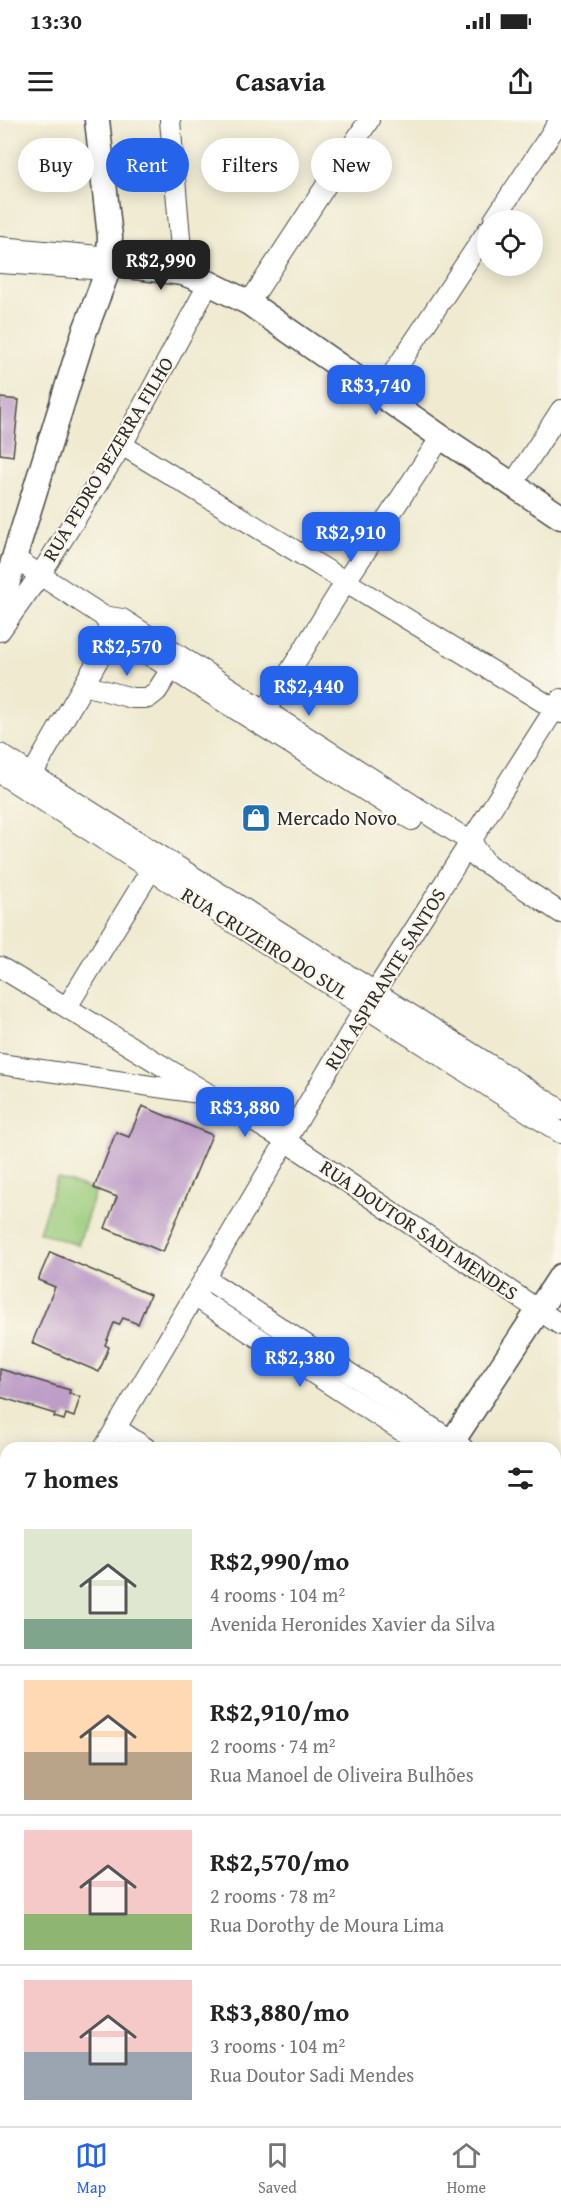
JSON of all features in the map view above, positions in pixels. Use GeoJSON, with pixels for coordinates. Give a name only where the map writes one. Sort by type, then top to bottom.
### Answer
{"type":"FeatureCollection","features":[{"type":"Feature","properties":{"kind":"main road"},"geometry":{"type":"LineString","coordinates":[[0,612],[14,558],[84,333],[113,264],[97,120]]}},
{"type":"Feature","properties":{"kind":"main road"},"geometry":{"type":"LineString","coordinates":[[113,264],[183,273],[249,303],[441,437],[561,517]]}},
{"type":"Feature","properties":{"kind":"main road"},"geometry":{"type":"LineString","coordinates":[[456,1442],[561,1276]]}},
{"type":"Feature","properties":{"kind":"street"},"geometry":{"type":"LineString","coordinates":[[170,120],[171,138]]}},
{"type":"Feature","properties":{"kind":"street"},"geometry":{"type":"LineString","coordinates":[[175,138],[184,120]]}},
{"type":"Feature","properties":{"kind":"street"},"geometry":{"type":"LineString","coordinates":[[249,303],[369,120]]}},
{"type":"Feature","properties":{"kind":"street"},"geometry":{"type":"LineString","coordinates":[[501,210],[560,120]]}},
{"type":"Feature","properties":{"kind":"street"},"geometry":{"type":"LineString","coordinates":[[176,192],[183,273]]}},
{"type":"Feature","properties":{"kind":"street"},"geometry":{"type":"LineString","coordinates":[[0,247],[113,264]]}},
{"type":"Feature","properties":{"kind":"street"},"geometry":{"type":"LineString","coordinates":[[380,393],[477,247]]}},
{"type":"Feature","properties":{"kind":"street"},"geometry":{"type":"LineString","coordinates":[[0,263],[113,264]]}},
{"type":"Feature","properties":{"kind":"street","name":"RUA PEDRO BEZERRA FILHO"},"geometry":{"type":"LineString","coordinates":[[0,631],[40,574],[122,445],[209,283]]}},
{"type":"Feature","properties":{"kind":"street"},"geometry":{"type":"LineString","coordinates":[[513,484],[561,410]]}},
{"type":"Feature","properties":{"kind":"street"},"geometry":{"type":"LineString","coordinates":[[262,717],[346,581],[441,437]]}},
{"type":"Feature","properties":{"kind":"street"},"geometry":{"type":"LineString","coordinates":[[122,445],[559,707]]}},
{"type":"Feature","properties":{"kind":"street"},"geometry":{"type":"LineString","coordinates":[[14,558],[467,847],[487,864],[561,913]]}},
{"type":"Feature","properties":{"kind":"street"},"geometry":{"type":"LineString","coordinates":[[113,622],[171,669],[262,717]]}},
{"type":"Feature","properties":{"kind":"street"},"geometry":{"type":"LineString","coordinates":[[28,781],[84,685],[113,622]]}},
{"type":"Feature","properties":{"kind":"street"},"geometry":{"type":"LineString","coordinates":[[84,685],[132,698],[148,698],[157,691],[171,669]]}},
{"type":"Feature","properties":{"kind":"street","name":"RUA ASPIRANTE SANTOS"},"geometry":{"type":"LineString","coordinates":[[108,1442],[371,999],[559,707]]}},
{"type":"Feature","properties":{"kind":"street","name":"RUA CRUZEIRO DO SUL"},"geometry":{"type":"LineString","coordinates":[[0,754],[28,781],[533,1104],[561,1133]]}},
{"type":"Feature","properties":{"kind":"street","name":"RUA CRUZEIRO DO SUL"},"geometry":{"type":"LineString","coordinates":[[0,773],[28,781]]}},
{"type":"Feature","properties":{"kind":"street"},"geometry":{"type":"LineString","coordinates":[[67,1007],[155,863]]}},
{"type":"Feature","properties":{"kind":"street","name":"RUA DOUTOR SADI MENDES"},"geometry":{"type":"LineString","coordinates":[[0,967],[286,1141],[561,1325]]}},
{"type":"Feature","properties":{"kind":"street"},"geometry":{"type":"LineString","coordinates":[[0,1064],[209,1095]]}},
{"type":"Feature","properties":{"kind":"street","name":"RUA CRUZEIRO DO SUL"},"geometry":{"type":"LineString","coordinates":[[533,1104],[561,1110]]}},
{"type":"Feature","properties":{"kind":"street"},"geometry":{"type":"LineString","coordinates":[[205,1278],[450,1442]]}},
{"type":"Feature","properties":{"kind":"street"},"geometry":{"type":"LineString","coordinates":[[194,1296],[419,1442]]}},
{"type":"Feature","properties":{"kind":"street"},"geometry":{"type":"LineString","coordinates":[[116,1428],[137,1442]]}},
{"type":"Feature","properties":{"kind":"green space"},"geometry":{"type":"Polygon","coordinates":[[[57,1178],[96,1191],[78,1245],[39,1232],[57,1178]]]}},
{"type":"Feature","properties":{"kind":"building"},"geometry":{"type":"Polygon","coordinates":[[[0,398],[19,400],[13,456],[0,454],[0,398]]]}},
{"type":"Feature","properties":{"kind":"building"},"geometry":{"type":"Polygon","coordinates":[[[142,1106],[212,1135],[163,1252],[105,1228],[117,1197],[94,1188],[116,1132],[129,1137],[142,1106]]]}},
{"type":"Feature","properties":{"kind":"building"},"geometry":{"type":"Polygon","coordinates":[[[50,1252],[150,1295],[138,1324],[123,1318],[119,1325],[114,1323],[105,1345],[109,1347],[99,1372],[32,1343],[55,1287],[38,1280],[50,1252]]]}},
{"type":"Feature","properties":{"kind":"building"},"geometry":{"type":"Polygon","coordinates":[[[0,1369],[70,1390],[69,1393],[80,1397],[74,1417],[66,1414],[64,1420],[54,1417],[55,1414],[0,1397],[0,1369]]]}},
{"type":"Feature","properties":{"kind":"place","name":"Mercado Novo"},"geometry":{"type":"Point","coordinates":[256,818]}}]}
